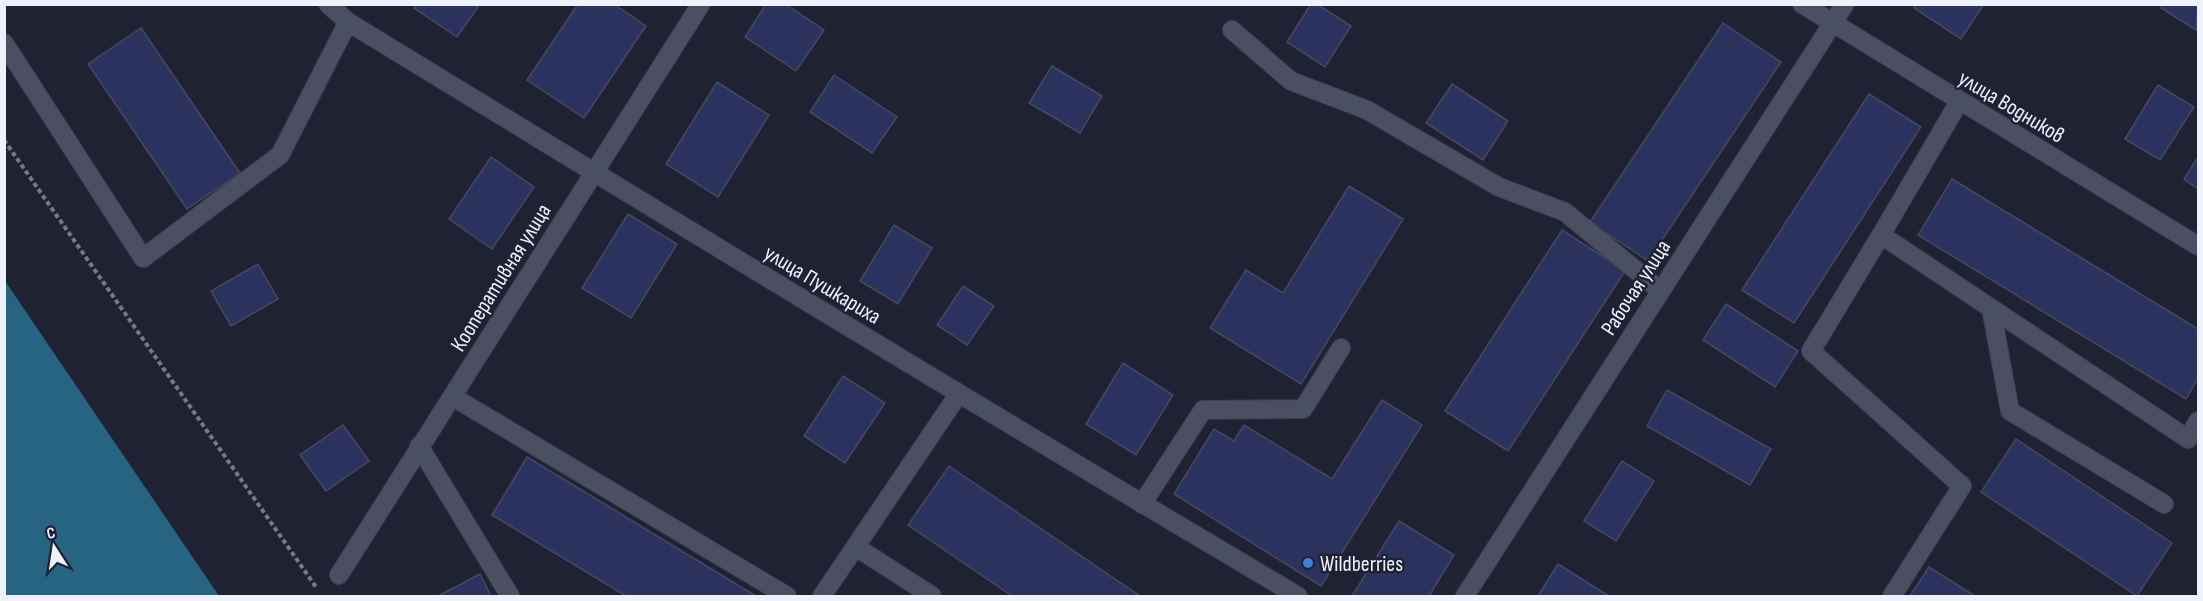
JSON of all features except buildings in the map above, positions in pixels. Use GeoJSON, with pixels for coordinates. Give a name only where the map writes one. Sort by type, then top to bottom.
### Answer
{"type":"FeatureCollection","features":[{"type":"Feature","properties":{"kind":"street","name":"улица Пушкариха"},"geometry":{"type":"LineString","coordinates":[[328,4],[348,22],[958,395],[1298,597]]}},
{"type":"Feature","properties":{"kind":"street","name":"Кооперативная улица"},"geometry":{"type":"LineString","coordinates":[[339,575],[701,4]]}},
{"type":"Feature","properties":{"kind":"street","name":"улица Водников"},"geometry":{"type":"LineString","coordinates":[[1802,4],[1832,25],[2199,246]]}},
{"type":"Feature","properties":{"kind":"street","name":"Рабочая улица"},"geometry":{"type":"LineString","coordinates":[[1465,597],[1845,4]]}},
{"type":"Feature","properties":{"kind":"street"},"geometry":{"type":"LineString","coordinates":[[4,43],[143,258],[280,155],[348,22]]}},
{"type":"Feature","properties":{"kind":"street"},"geometry":{"type":"LineString","coordinates":[[1232,30],[1291,81],[1367,110],[1499,187],[1565,212],[1661,291]]}},
{"type":"Feature","properties":{"kind":"street"},"geometry":{"type":"LineString","coordinates":[[1892,597],[1962,486],[1811,351],[1959,102]]}},
{"type":"Feature","properties":{"kind":"street"},"geometry":{"type":"LineString","coordinates":[[1881,235],[2188,439],[2199,421]]}},
{"type":"Feature","properties":{"kind":"street"},"geometry":{"type":"LineString","coordinates":[[1991,308],[2010,411],[2164,504]]}},
{"type":"Feature","properties":{"kind":"street"},"geometry":{"type":"LineString","coordinates":[[1142,504],[1203,411],[1303,410],[1341,348]]}},
{"type":"Feature","properties":{"kind":"street"},"geometry":{"type":"LineString","coordinates":[[822,597],[958,395]]}},
{"type":"Feature","properties":{"kind":"street"},"geometry":{"type":"LineString","coordinates":[[453,397],[787,597]]}},
{"type":"Feature","properties":{"kind":"street"},"geometry":{"type":"LineString","coordinates":[[419,446],[510,597]]}},
{"type":"Feature","properties":{"kind":"street"},"geometry":{"type":"LineString","coordinates":[[856,547],[932,597]]}},
{"type":"Feature","properties":{"kind":"path"},"geometry":{"type":"LineString","coordinates":[[4,140],[322,597]]}},
{"type":"Feature","properties":{"kind":"water"},"geometry":{"type":"Polygon","coordinates":[[[5,281],[219,596],[5,596],[5,281]]]}},
{"type":"Feature","properties":{"kind":"place","name":"Wildberries"},"geometry":{"type":"Point","coordinates":[1308,563]}}]}
